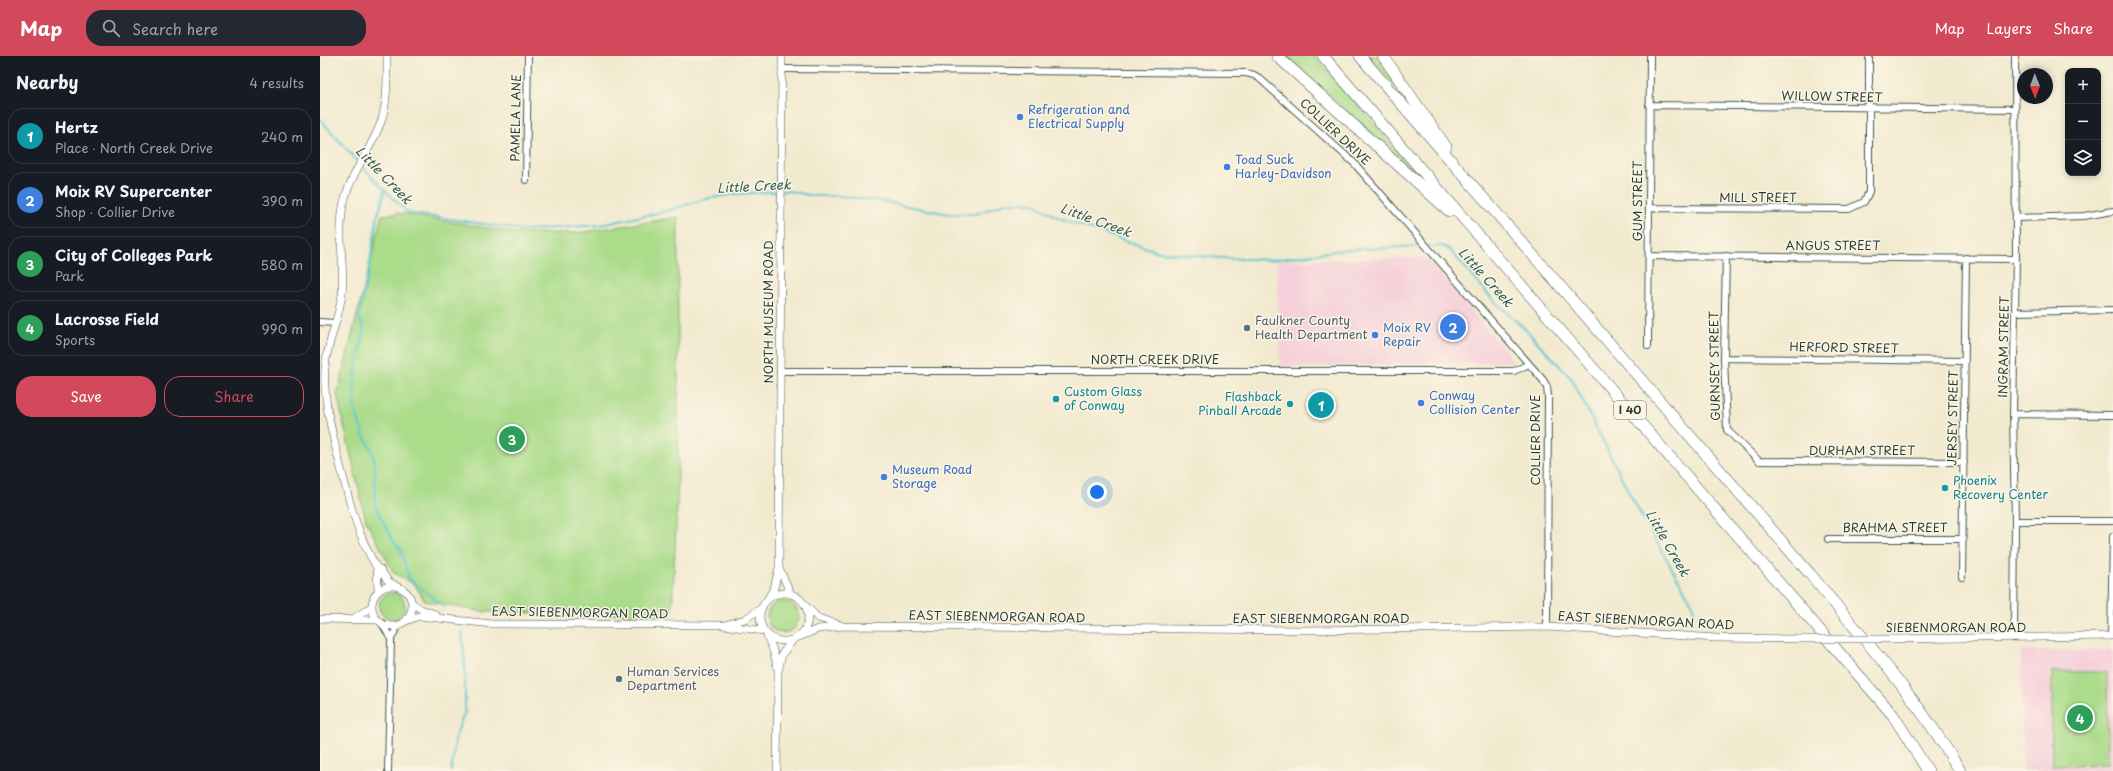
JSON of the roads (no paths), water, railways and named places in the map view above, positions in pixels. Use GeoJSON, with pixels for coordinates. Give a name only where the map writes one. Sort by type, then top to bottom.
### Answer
{"type":"FeatureCollection","features":[{"type":"Feature","properties":{"kind":"highway"},"geometry":{"type":"LineString","coordinates":[[1277,56],[1486,245]]}},
{"type":"Feature","properties":{"kind":"highway","name":"I 40"},"geometry":{"type":"LineString","coordinates":[[1323,56],[1894,715],[1928,771]]}},
{"type":"Feature","properties":{"kind":"highway","name":"I 40"},"geometry":{"type":"LineString","coordinates":[[1360,56],[1912,696],[1940,737],[1960,771]]}},
{"type":"Feature","properties":{"kind":"highway"},"geometry":{"type":"LineString","coordinates":[[1383,56],[1481,196]]}},
{"type":"Feature","properties":{"kind":"street"},"geometry":{"type":"LineString","coordinates":[[378,591],[376,568],[364,546],[355,524],[334,439],[327,401],[325,367],[334,323],[342,296],[343,272],[340,231],[342,211],[351,182],[381,122],[385,106],[387,56]]}},
{"type":"Feature","properties":{"kind":"street","name":"PAMELA LANE"},"geometry":{"type":"LineString","coordinates":[[526,180],[528,56]]}},
{"type":"Feature","properties":{"kind":"street","name":"NORTH MUSEUM ROAD"},"geometry":{"type":"LineString","coordinates":[[767,600],[774,588],[779,568],[782,56]]}},
{"type":"Feature","properties":{"kind":"street","name":"GUM STREET"},"geometry":{"type":"LineString","coordinates":[[1648,346],[1650,56]]}},
{"type":"Feature","properties":{"kind":"street"},"geometry":{"type":"LineString","coordinates":[[1869,56],[1869,108]]}},
{"type":"Feature","properties":{"kind":"street","name":"INGRAM STREET"},"geometry":{"type":"LineString","coordinates":[[2014,638],[2016,521],[2013,414],[2016,259],[2014,109],[2015,56]]}},
{"type":"Feature","properties":{"kind":"street","name":"COLLIER DRIVE"},"geometry":{"type":"LineString","coordinates":[[782,69],[1254,74],[1354,163],[1543,380],[1547,388],[1548,397],[1547,627]]}},
{"type":"Feature","properties":{"kind":"street","name":"WILLOW STREET"},"geometry":{"type":"LineString","coordinates":[[1649,105],[2014,109]]}},
{"type":"Feature","properties":{"kind":"street","name":"MILL STREET"},"geometry":{"type":"LineString","coordinates":[[1649,208],[1849,210],[1864,202],[1869,192],[1869,108]]}},
{"type":"Feature","properties":{"kind":"street"},"geometry":{"type":"LineString","coordinates":[[2016,218],[2084,216],[2113,211]]}},
{"type":"Feature","properties":{"kind":"street","name":"ANGUS STREET"},"geometry":{"type":"LineString","coordinates":[[1649,256],[2016,259]]}},
{"type":"Feature","properties":{"kind":"street","name":"GURNSEY STREET"},"geometry":{"type":"LineString","coordinates":[[1726,256],[1724,358],[1727,430],[1759,461]]}},
{"type":"Feature","properties":{"kind":"street","name":"JERSEY STREET"},"geometry":{"type":"LineString","coordinates":[[1962,577],[1966,258]]}},
{"type":"Feature","properties":{"kind":"street"},"geometry":{"type":"LineString","coordinates":[[2015,312],[2113,310]]}},
{"type":"Feature","properties":{"kind":"street"},"geometry":{"type":"LineString","coordinates":[[320,322],[334,323]]}},
{"type":"Feature","properties":{"kind":"street","name":"HERFORD STREET"},"geometry":{"type":"LineString","coordinates":[[1724,358],[1965,361]]}},
{"type":"Feature","properties":{"kind":"street","name":"NORTH CREEK DRIVE"},"geometry":{"type":"LineString","coordinates":[[780,371],[1514,371],[1529,364]]}},
{"type":"Feature","properties":{"kind":"street"},"geometry":{"type":"LineString","coordinates":[[2013,414],[2113,415]]}},
{"type":"Feature","properties":{"kind":"street","name":"DURHAM STREET"},"geometry":{"type":"LineString","coordinates":[[1759,461],[1964,462]]}},
{"type":"Feature","properties":{"kind":"street"},"geometry":{"type":"LineString","coordinates":[[2016,521],[2113,521]]}},
{"type":"Feature","properties":{"kind":"street"},"geometry":{"type":"LineString","coordinates":[[2112,636],[2113,536]]}},
{"type":"Feature","properties":{"kind":"street","name":"BRAHMA STREET"},"geometry":{"type":"LineString","coordinates":[[1828,539],[1963,539]]}},
{"type":"Feature","properties":{"kind":"street"},"geometry":{"type":"LineString","coordinates":[[376,568],[380,569],[388,581],[405,591],[412,603],[410,614],[406,621],[398,625],[383,625]]}},
{"type":"Feature","properties":{"kind":"street","name":"NORTH MUSEUM ROAD"},"geometry":{"type":"LineString","coordinates":[[779,568],[791,594]]}},
{"type":"Feature","properties":{"kind":"street"},"geometry":{"type":"LineString","coordinates":[[353,620],[371,606],[374,596],[378,591],[388,586],[396,586]]}},
{"type":"Feature","properties":{"kind":"street"},"geometry":{"type":"LineString","coordinates":[[776,771],[778,672],[782,654],[796,638],[804,632],[808,618],[804,604],[791,594],[778,594],[767,600],[762,608],[760,622],[773,650],[778,672]]}},
{"type":"Feature","properties":{"kind":"street","name":"EAST SIEBENMORGAN ROAD"},"geometry":{"type":"LineString","coordinates":[[412,603],[420,609],[435,614],[437,617]]}},
{"type":"Feature","properties":{"kind":"street","name":"EAST SIEBENMORGAN ROAD"},"geometry":{"type":"LineString","coordinates":[[804,604],[818,618],[843,626]]}},
{"type":"Feature","properties":{"kind":"street"},"geometry":{"type":"LineString","coordinates":[[371,606],[376,620],[383,625],[391,639]]}},
{"type":"Feature","properties":{"kind":"street","name":"EAST SIEBENMORGAN ROAD"},"geometry":{"type":"LineString","coordinates":[[723,625],[745,619],[762,608]]}},
{"type":"Feature","properties":{"kind":"street","name":"EAST SIEBENMORGAN ROAD"},"geometry":{"type":"LineString","coordinates":[[406,621],[419,616],[492,624],[723,625],[765,633]]}},
{"type":"Feature","properties":{"kind":"street"},"geometry":{"type":"LineString","coordinates":[[320,619],[376,620]]}},
{"type":"Feature","properties":{"kind":"street"},"geometry":{"type":"LineString","coordinates":[[388,771],[391,639],[398,625]]}},
{"type":"Feature","properties":{"kind":"street","name":"EAST SIEBENMORGAN ROAD"},"geometry":{"type":"LineString","coordinates":[[796,638],[818,629],[843,626],[1306,630],[1547,627],[1644,632],[1716,638],[1799,639]]}},
{"type":"Feature","properties":{"kind":"street"},"geometry":{"type":"LineString","coordinates":[[765,633],[779,641],[796,638]]}},
{"type":"Feature","properties":{"kind":"street","name":"SIEBENMORGAN ROAD"},"geometry":{"type":"LineString","coordinates":[[1799,639],[2112,636]]}},
{"type":"Feature","properties":{"kind":"waterway","name":"Little Creek"},"geometry":{"type":"LineString","coordinates":[[320,119],[359,163]]}},
{"type":"Feature","properties":{"kind":"waterway","name":"Little Creek"},"geometry":{"type":"LineString","coordinates":[[361,166],[408,213],[524,230],[601,225],[666,211],[706,199],[734,194],[788,191],[814,196],[840,196],[880,201],[949,214],[976,214],[1005,203],[1033,203],[1059,218],[1159,252],[1220,258],[1273,260],[1342,250],[1423,246]]}},
{"type":"Feature","properties":{"kind":"waterway"},"geometry":{"type":"LineString","coordinates":[[384,190],[359,318],[364,329],[355,376],[354,405],[363,435],[371,448],[375,462],[375,505],[392,539],[401,550],[409,578],[444,607]]}},
{"type":"Feature","properties":{"kind":"waterway","name":"Little Creek"},"geometry":{"type":"LineString","coordinates":[[1428,246],[1442,246],[1449,249],[1494,301],[1526,330],[1571,378],[1635,504],[1693,605],[1694,612]]}},
{"type":"Feature","properties":{"kind":"waterway"},"geometry":{"type":"LineString","coordinates":[[451,771],[456,735],[465,711],[465,668],[462,630]]}},
{"type":"Feature","properties":{"kind":"place","name":"Refrigeration and Electrical Supply"},"geometry":{"type":"Point","coordinates":[1020,117]}},
{"type":"Feature","properties":{"kind":"place","name":"Toad Suck Harley-Davidson"},"geometry":{"type":"Point","coordinates":[1227,167]}},
{"type":"Feature","properties":{"kind":"place","name":"Moix RV Supercenter"},"geometry":{"type":"Point","coordinates":[1453,327]}},
{"type":"Feature","properties":{"kind":"place","name":"Faulkner County Health Department"},"geometry":{"type":"Point","coordinates":[1247,328]}},
{"type":"Feature","properties":{"kind":"place","name":"Moix RV Repair"},"geometry":{"type":"Point","coordinates":[1375,335]}},
{"type":"Feature","properties":{"kind":"place","name":"Custom Glass of Conway"},"geometry":{"type":"Point","coordinates":[1056,399]}},
{"type":"Feature","properties":{"kind":"place","name":"Conway Collision Center"},"geometry":{"type":"Point","coordinates":[1421,403]}},
{"type":"Feature","properties":{"kind":"place","name":"Flashback Pinball Arcade"},"geometry":{"type":"Point","coordinates":[1290,404]}},
{"type":"Feature","properties":{"kind":"place","name":"Hertz"},"geometry":{"type":"Point","coordinates":[1321,405]}},
{"type":"Feature","properties":{"kind":"place","name":"City of Colleges Park"},"geometry":{"type":"Point","coordinates":[512,439]}},
{"type":"Feature","properties":{"kind":"place","name":"Museum Road Storage"},"geometry":{"type":"Point","coordinates":[884,477]}},
{"type":"Feature","properties":{"kind":"place","name":"Phoenix Recovery Center"},"geometry":{"type":"Point","coordinates":[1945,488]}},
{"type":"Feature","properties":{"kind":"place","name":"Human Services Department"},"geometry":{"type":"Point","coordinates":[619,679]}},
{"type":"Feature","properties":{"kind":"place","name":"Lacrosse Field"},"geometry":{"type":"Point","coordinates":[2080,718]}}]}
